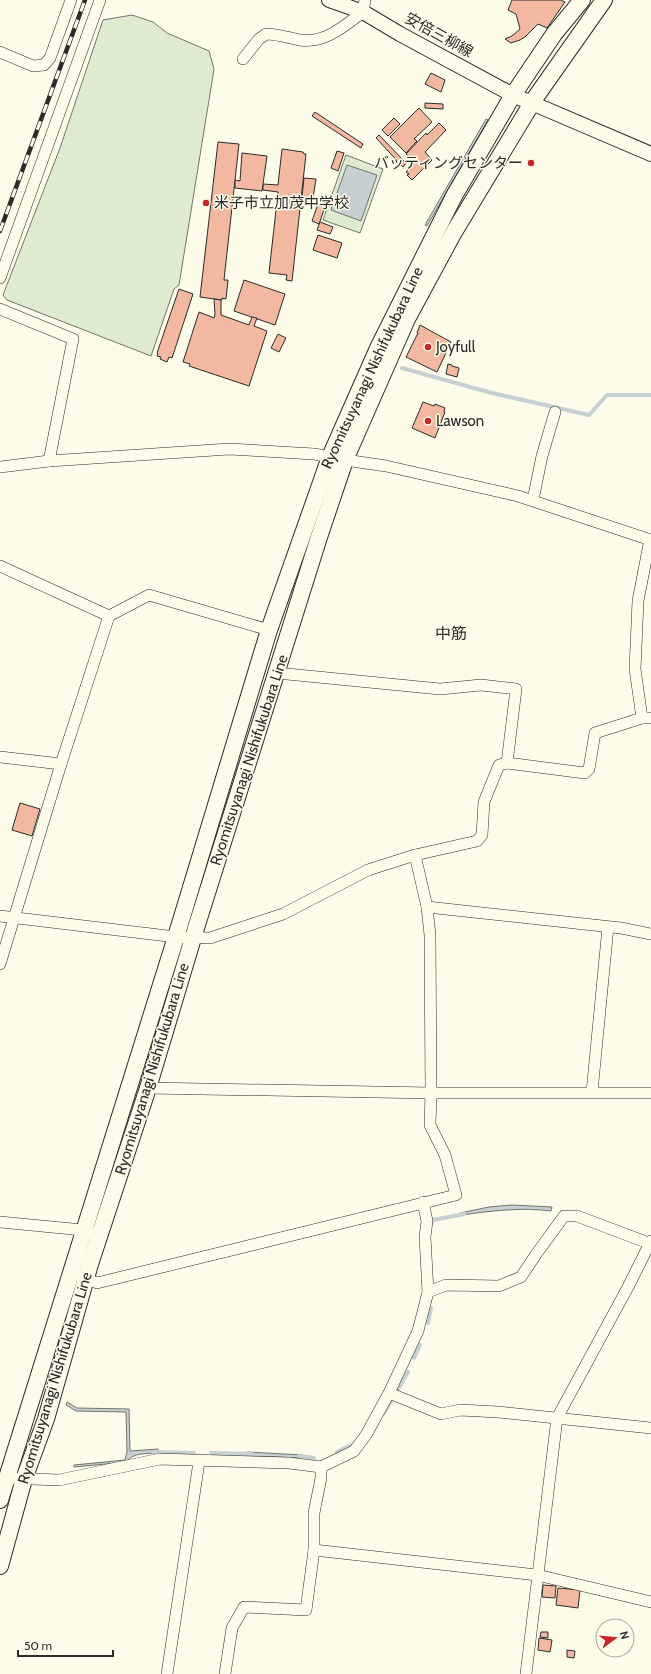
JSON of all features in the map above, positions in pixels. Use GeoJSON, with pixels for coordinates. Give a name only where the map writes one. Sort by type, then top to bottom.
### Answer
{"type":"FeatureCollection","features":[{"type":"Feature","properties":{"kind":"main road","name":"Ryomitsuyanagi Nishifukubara Line"},"geometry":{"type":"LineString","coordinates":[[0,1500],[72,1271],[83,1230],[176,937],[269,630],[338,459],[379,346],[450,203],[513,95],[554,34],[582,0]]}},
{"type":"Feature","properties":{"kind":"main road","name":"Ryomitsuyanagi Nishifukubara Line"},"geometry":{"type":"LineString","coordinates":[[0,1566],[24,1479],[46,1419],[86,1279],[148,1088],[193,937],[319,537],[338,459],[407,319],[454,232],[531,104],[604,0]]}},
{"type":"Feature","properties":{"kind":"street"},"geometry":{"type":"LineString","coordinates":[[0,52],[32,66],[44,65],[50,58],[71,0]]}},
{"type":"Feature","properties":{"kind":"street"},"geometry":{"type":"LineString","coordinates":[[0,278],[100,0]]}},
{"type":"Feature","properties":{"kind":"street","name":"安倍三柳線"},"geometry":{"type":"LineString","coordinates":[[329,0],[364,6],[400,34],[513,95],[651,154]]}},
{"type":"Feature","properties":{"kind":"street"},"geometry":{"type":"LineString","coordinates":[[243,59],[259,39],[266,34],[315,41],[335,32],[364,6]]}},
{"type":"Feature","properties":{"kind":"street"},"geometry":{"type":"LineString","coordinates":[[0,309],[74,339],[49,461]]}},
{"type":"Feature","properties":{"kind":"street"},"geometry":{"type":"LineString","coordinates":[[533,500],[542,456],[555,412]]}},
{"type":"Feature","properties":{"kind":"street"},"geometry":{"type":"LineString","coordinates":[[0,467],[49,461],[229,449],[300,452],[386,466],[518,496],[650,540],[638,601],[635,654],[635,668],[647,718],[595,733],[589,769],[585,773],[507,763],[499,765],[484,802],[482,835],[477,841],[415,855],[368,870],[283,914],[210,938],[176,937],[0,916]]}},
{"type":"Feature","properties":{"kind":"street"},"geometry":{"type":"LineString","coordinates":[[0,566],[109,616]]}},
{"type":"Feature","properties":{"kind":"street"},"geometry":{"type":"LineString","coordinates":[[0,964],[61,764],[109,616],[149,595],[269,630]]}},
{"type":"Feature","properties":{"kind":"street"},"geometry":{"type":"LineString","coordinates":[[277,673],[440,689],[481,685],[516,689],[507,763]]}},
{"type":"Feature","properties":{"kind":"street"},"geometry":{"type":"LineString","coordinates":[[0,757],[61,764]]}},
{"type":"Feature","properties":{"kind":"street"},"geometry":{"type":"LineString","coordinates":[[72,1271],[97,1283],[456,1195],[445,1155],[430,1125],[430,935],[428,907],[415,855]]}},
{"type":"Feature","properties":{"kind":"street"},"geometry":{"type":"LineString","coordinates":[[428,907],[608,927],[651,934]]}},
{"type":"Feature","properties":{"kind":"street"},"geometry":{"type":"LineString","coordinates":[[592,1092],[608,927]]}},
{"type":"Feature","properties":{"kind":"street"},"geometry":{"type":"LineString","coordinates":[[148,1088],[431,1093],[651,1093]]}},
{"type":"Feature","properties":{"kind":"street"},"geometry":{"type":"LineString","coordinates":[[7,1478],[59,1480],[160,1459],[199,1462],[289,1463],[321,1467],[354,1451],[366,1435],[389,1393],[418,1331],[433,1290],[425,1236],[427,1221],[423,1202]]}},
{"type":"Feature","properties":{"kind":"street"},"geometry":{"type":"LineString","coordinates":[[433,1290],[446,1285],[499,1286],[521,1278],[564,1216],[577,1216],[651,1243],[557,1418],[526,1674]]}},
{"type":"Feature","properties":{"kind":"street"},"geometry":{"type":"LineString","coordinates":[[0,1222],[83,1230],[100,1235]]}},
{"type":"Feature","properties":{"kind":"street"},"geometry":{"type":"LineString","coordinates":[[389,1393],[441,1414],[460,1410],[498,1412],[651,1428]]}},
{"type":"Feature","properties":{"kind":"street"},"geometry":{"type":"LineString","coordinates":[[167,1674],[199,1462]]}},
{"type":"Feature","properties":{"kind":"street"},"geometry":{"type":"LineString","coordinates":[[225,1674],[232,1628],[244,1607],[306,1610],[314,1550],[314,1513],[321,1478],[321,1467]]}},
{"type":"Feature","properties":{"kind":"street"},"geometry":{"type":"LineString","coordinates":[[314,1550],[537,1575],[651,1602]]}},
{"type":"Feature","properties":{"kind":"green space"},"geometry":{"type":"Polygon","coordinates":[[[132,15],[153,22],[167,33],[209,51],[214,69],[179,285],[174,289],[151,356],[7,300],[3,295],[60,148],[103,20],[132,15]]]}},
{"type":"Feature","properties":{"kind":"green space"},"geometry":{"type":"Polygon","coordinates":[[[346,155],[383,169],[360,233],[323,220],[346,155]]]}},
{"type":"Feature","properties":{"kind":"shaded area"},"geometry":{"type":"Polygon","coordinates":[[[486,119],[488,120],[427,226],[425,225],[486,119]]]}},
{"type":"Feature","properties":{"kind":"shaded area"},"geometry":{"type":"Polygon","coordinates":[[[347,165],[377,175],[361,221],[331,210],[347,165]]]}},
{"type":"Feature","properties":{"kind":"shaded area"},"geometry":{"type":"Polygon","coordinates":[[[512,1205],[552,1207],[551,1211],[517,1209],[461,1215],[460,1213],[489,1207],[512,1205]]]}},
{"type":"Feature","properties":{"kind":"shaded area"},"geometry":{"type":"Polygon","coordinates":[[[67,1402],[77,1408],[129,1409],[130,1451],[158,1449],[158,1453],[136,1455],[126,1462],[74,1467],[74,1465],[125,1460],[127,1452],[126,1412],[76,1411],[66,1405],[67,1402]]]}},
{"type":"Feature","properties":{"kind":"shaded area"},"geometry":{"type":"Polygon","coordinates":[[[247,1452],[303,1455],[302,1458],[247,1456],[247,1452]]]}},
{"type":"Feature","properties":{"kind":"building"},"geometry":{"type":"Polygon","coordinates":[[[512,0],[561,0],[565,2],[547,28],[538,24],[525,37],[511,43],[505,39],[512,36],[520,29],[516,14],[508,10],[512,0]]]}},
{"type":"Feature","properties":{"kind":"building"},"geometry":{"type":"Polygon","coordinates":[[[431,73],[445,80],[441,92],[425,84],[431,73]]]}},
{"type":"Feature","properties":{"kind":"building"},"geometry":{"type":"Polygon","coordinates":[[[425,103],[443,104],[443,109],[425,108],[425,103]]]}},
{"type":"Feature","properties":{"kind":"building"},"geometry":{"type":"Polygon","coordinates":[[[419,108],[432,122],[414,139],[417,141],[406,153],[390,137],[419,108]]]}},
{"type":"Feature","properties":{"kind":"building"},"geometry":{"type":"Polygon","coordinates":[[[315,112],[363,144],[361,148],[312,116],[315,112]]]}},
{"type":"Feature","properties":{"kind":"building"},"geometry":{"type":"Polygon","coordinates":[[[394,118],[400,124],[388,136],[382,130],[394,118]]]}},
{"type":"Feature","properties":{"kind":"building"},"geometry":{"type":"Polygon","coordinates":[[[439,123],[446,130],[425,152],[432,160],[412,180],[406,172],[415,162],[406,154],[426,133],[427,135],[439,123]]]}},
{"type":"Feature","properties":{"kind":"building"},"geometry":{"type":"Polygon","coordinates":[[[379,135],[406,163],[403,167],[376,138],[379,135]]]}},
{"type":"Feature","properties":{"kind":"building"},"geometry":{"type":"Polygon","coordinates":[[[218,142],[239,144],[224,280],[228,280],[226,299],[222,298],[222,300],[200,297],[218,142]]]}},
{"type":"Feature","properties":{"kind":"building"},"geometry":{"type":"Polygon","coordinates":[[[282,149],[303,152],[306,154],[292,281],[286,280],[287,275],[269,273],[278,192],[263,190],[263,184],[278,185],[282,149]]]}},
{"type":"Feature","properties":{"kind":"building"},"geometry":{"type":"Polygon","coordinates":[[[337,151],[344,153],[338,171],[331,168],[337,151]]]}},
{"type":"Feature","properties":{"kind":"building"},"geometry":{"type":"Polygon","coordinates":[[[242,153],[267,156],[262,191],[235,188],[235,180],[240,181],[242,153]]]}},
{"type":"Feature","properties":{"kind":"building"},"geometry":{"type":"Polygon","coordinates":[[[304,178],[316,179],[313,198],[302,197],[304,178]]]}},
{"type":"Feature","properties":{"kind":"building"},"geometry":{"type":"Polygon","coordinates":[[[318,204],[325,207],[319,224],[312,221],[318,204]]]}},
{"type":"Feature","properties":{"kind":"building"},"geometry":{"type":"Polygon","coordinates":[[[320,222],[333,227],[330,234],[317,230],[320,222]]]}},
{"type":"Feature","properties":{"kind":"building"},"geometry":{"type":"Polygon","coordinates":[[[318,235],[342,243],[337,258],[313,250],[318,235]]]}},
{"type":"Feature","properties":{"kind":"building"},"geometry":{"type":"Polygon","coordinates":[[[244,280],[285,294],[275,325],[234,311],[244,280]]]}},
{"type":"Feature","properties":{"kind":"building"},"geometry":{"type":"Polygon","coordinates":[[[179,289],[193,294],[172,358],[169,357],[167,362],[160,359],[161,357],[157,356],[157,353],[179,289]]]}},
{"type":"Feature","properties":{"kind":"building"},"geometry":{"type":"Polygon","coordinates":[[[214,299],[221,300],[221,315],[249,325],[252,317],[257,318],[254,326],[267,331],[249,386],[189,366],[190,364],[183,362],[199,312],[214,318],[214,299]]]}},
{"type":"Feature","properties":{"kind":"building"},"geometry":{"type":"Polygon","coordinates":[[[420,325],[451,342],[437,372],[406,357],[418,333],[420,325]]]}},
{"type":"Feature","properties":{"kind":"building"},"geometry":{"type":"Polygon","coordinates":[[[278,334],[286,338],[279,352],[271,348],[278,334]]]}},
{"type":"Feature","properties":{"kind":"building"},"geometry":{"type":"Polygon","coordinates":[[[448,364],[459,368],[457,377],[446,374],[448,364]]]}},
{"type":"Feature","properties":{"kind":"building"},"geometry":{"type":"Polygon","coordinates":[[[423,402],[434,406],[435,404],[445,408],[445,412],[435,438],[412,428],[423,402]]]}},
{"type":"Feature","properties":{"kind":"building"},"geometry":{"type":"Polygon","coordinates":[[[20,803],[40,809],[32,836],[12,830],[20,803]]]}},
{"type":"Feature","properties":{"kind":"building"},"geometry":{"type":"Polygon","coordinates":[[[543,1585],[556,1586],[555,1598],[542,1597],[543,1585]]]}},
{"type":"Feature","properties":{"kind":"building"},"geometry":{"type":"Polygon","coordinates":[[[558,1588],[580,1590],[578,1608],[556,1605],[558,1588]]]}},
{"type":"Feature","properties":{"kind":"building"},"geometry":{"type":"Polygon","coordinates":[[[541,1632],[548,1632],[548,1638],[540,1637],[541,1632]]]}},
{"type":"Feature","properties":{"kind":"building"},"geometry":{"type":"Polygon","coordinates":[[[539,1638],[552,1640],[550,1652],[538,1650],[539,1638]]]}},
{"type":"Feature","properties":{"kind":"building"},"geometry":{"type":"Polygon","coordinates":[[[567,1650],[575,1651],[574,1658],[567,1657],[567,1650]]]}},
{"type":"Feature","properties":{"kind":"waterway"},"geometry":{"type":"LineString","coordinates":[[402,368],[492,393],[589,415],[607,395],[651,395]]}},
{"type":"Feature","properties":{"kind":"waterway"},"geometry":{"type":"LineString","coordinates":[[431,1224],[433,1220],[464,1214]]}},
{"type":"Feature","properties":{"kind":"waterway"},"geometry":{"type":"LineString","coordinates":[[428,1323],[431,1308]]}},
{"type":"Feature","properties":{"kind":"waterway"},"geometry":{"type":"LineString","coordinates":[[414,1358],[420,1345]]}},
{"type":"Feature","properties":{"kind":"waterway"},"geometry":{"type":"LineString","coordinates":[[384,1413],[408,1372]]}},
{"type":"Feature","properties":{"kind":"waterway"},"geometry":{"type":"LineString","coordinates":[[337,1452],[351,1445]]}},
{"type":"Feature","properties":{"kind":"waterway"},"geometry":{"type":"LineString","coordinates":[[153,1452],[194,1453]]}},
{"type":"Feature","properties":{"kind":"waterway"},"geometry":{"type":"LineString","coordinates":[[211,1453],[252,1454]]}},
{"type":"Feature","properties":{"kind":"waterway"},"geometry":{"type":"LineString","coordinates":[[299,1456],[314,1458]]}},
{"type":"Feature","properties":{"kind":"railway"},"geometry":{"type":"LineString","coordinates":[[0,231],[85,0]]}},
{"type":"Feature","properties":{"kind":"place","name":"バッティングセンター"},"geometry":{"type":"Point","coordinates":[531,163]}},
{"type":"Feature","properties":{"kind":"place","name":"米子市立加茂中学校"},"geometry":{"type":"Point","coordinates":[206,203]}},
{"type":"Feature","properties":{"kind":"place","name":"Joyfull"},"geometry":{"type":"Point","coordinates":[428,347]}},
{"type":"Feature","properties":{"kind":"place","name":"Lawson"},"geometry":{"type":"Point","coordinates":[428,421]}},
{"type":"Feature","properties":{"kind":"district","name":"中筋"},"geometry":{"type":"Point","coordinates":[451,633]}}]}
